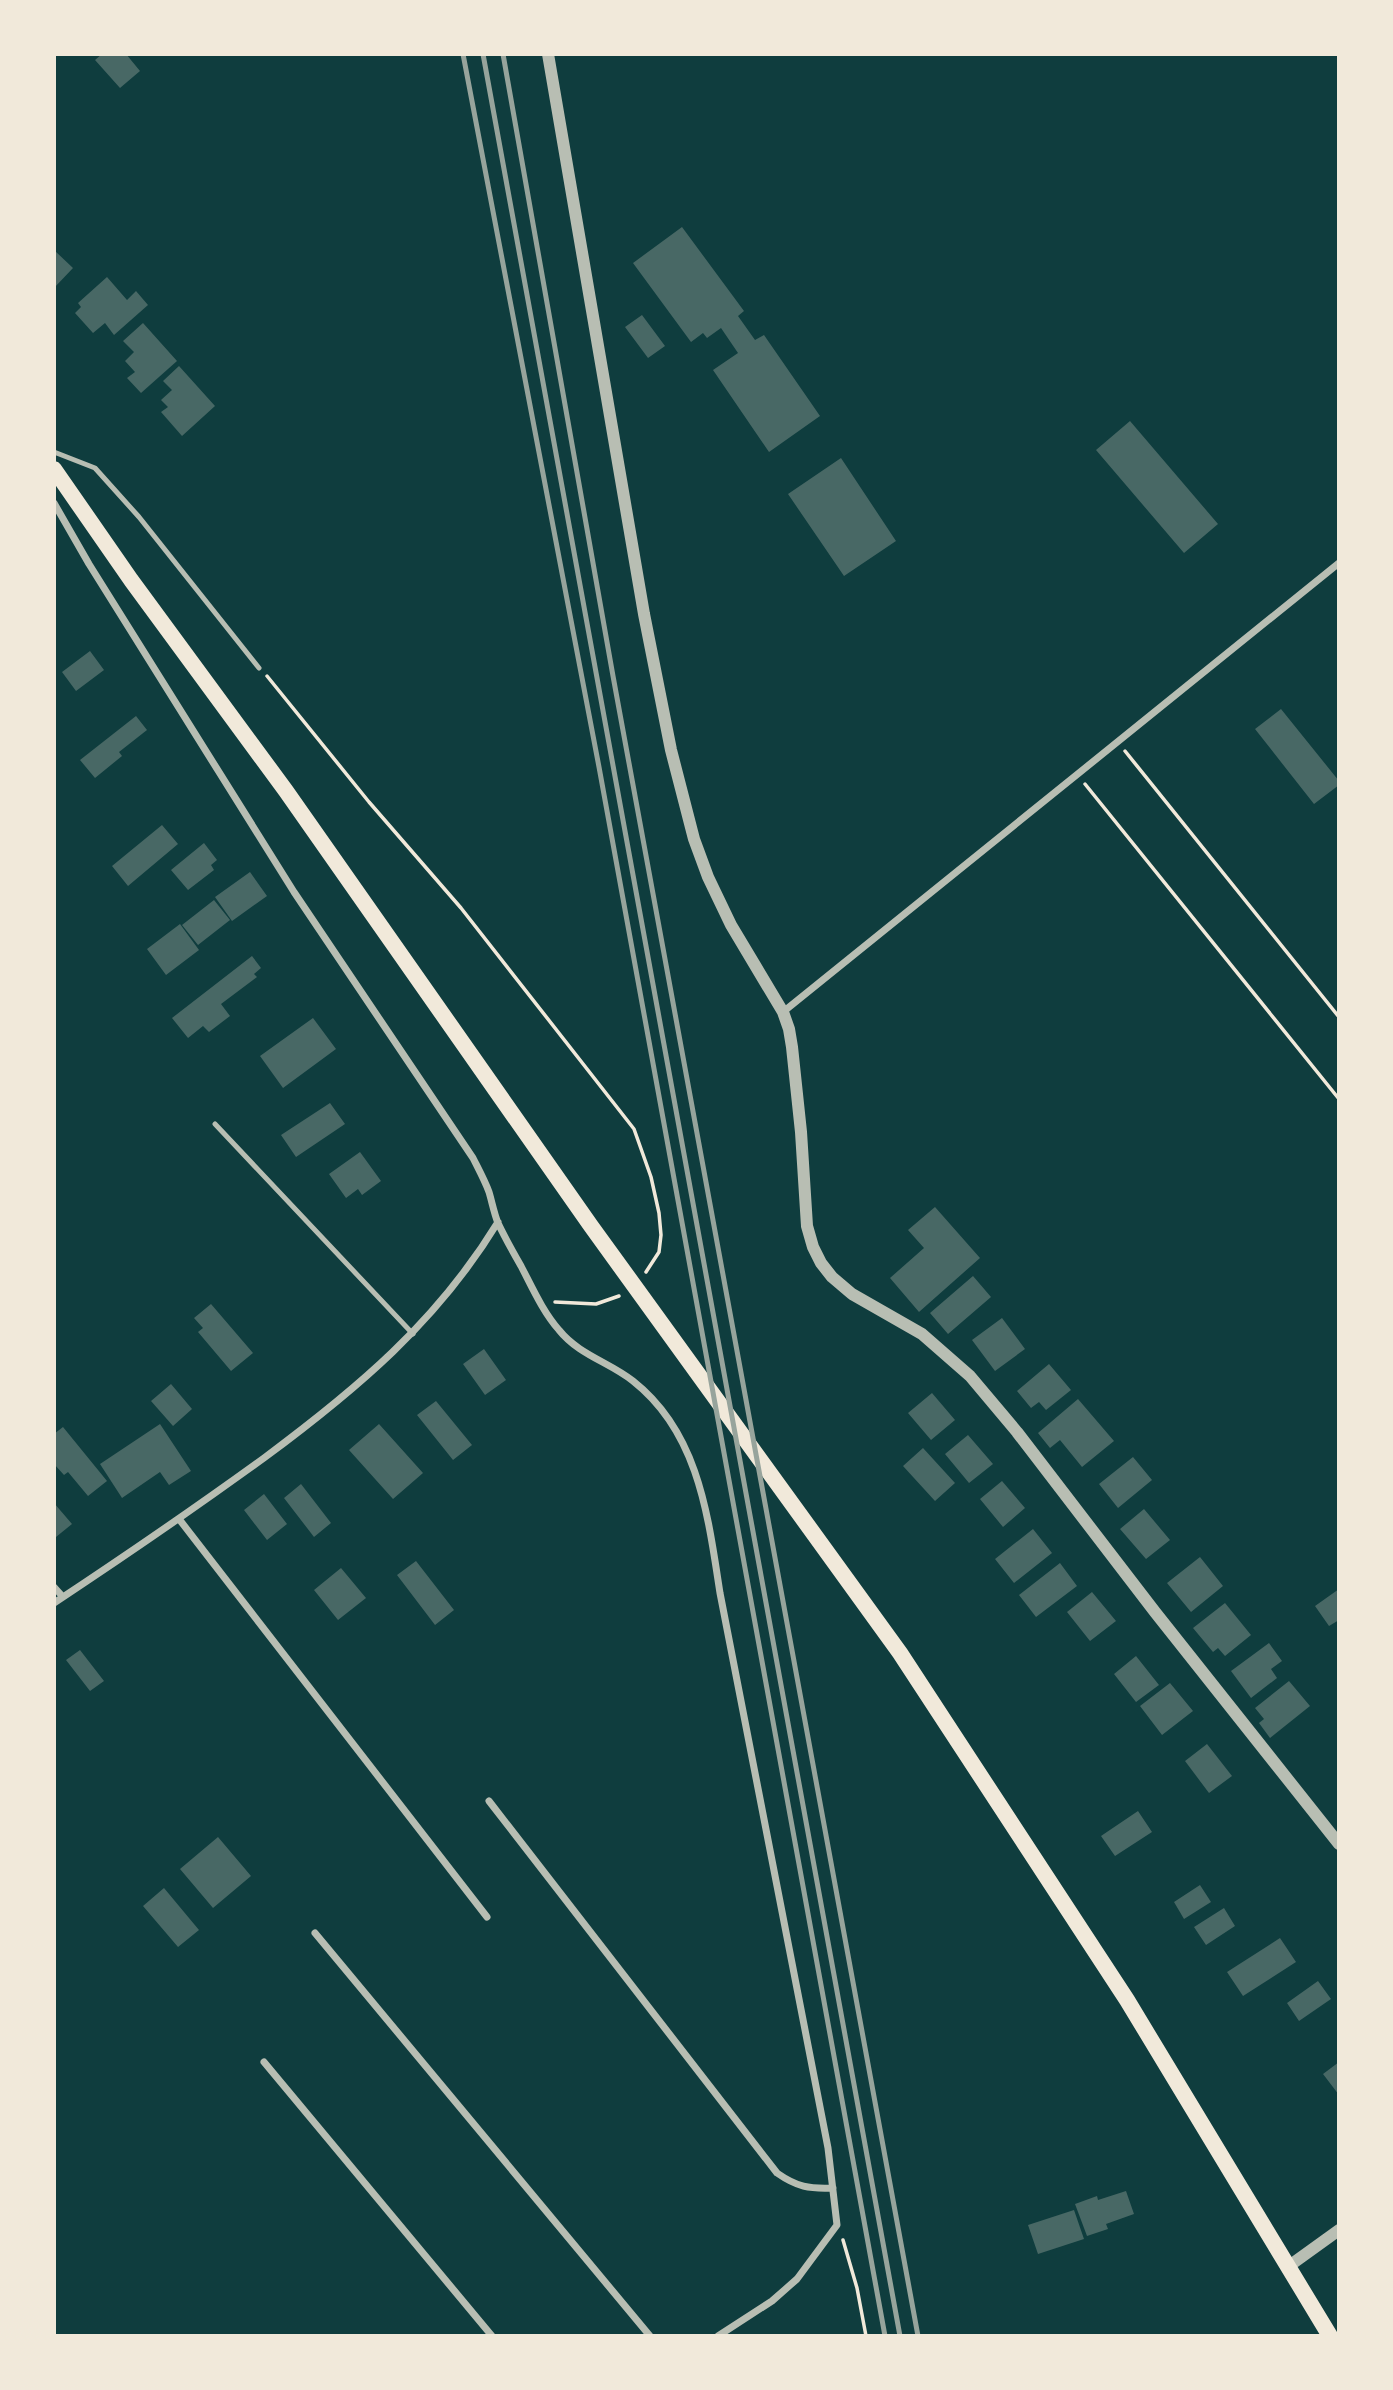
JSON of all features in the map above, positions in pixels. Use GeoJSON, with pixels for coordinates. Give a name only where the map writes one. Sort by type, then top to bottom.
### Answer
{"type":"FeatureCollection","features":[{"type":"Feature","properties":{"kind":"main road"},"geometry":{"type":"LineString","coordinates":[[54,470],[286,791],[591,1226],[900,1653],[1127,2000],[1330,2336]]}},
{"type":"Feature","properties":{"kind":"street"},"geometry":{"type":"LineString","coordinates":[[548,54],[644,614],[683,800],[713,889],[731,925],[783,1012],[792,1047],[807,1226],[813,1247],[832,1277],[852,1294],[922,1334],[970,1376],[1017,1432],[1155,1612],[1339,1844]]}},
{"type":"Feature","properties":{"kind":"street"},"geometry":{"type":"LineString","coordinates":[[54,503],[89,564],[287,881],[473,1158],[488,1189],[498,1223],[559,1331],[583,1352],[632,1380],[654,1399],[668,1416],[696,1472],[707,1513],[720,1593],[825,2136],[838,2225],[797,2279],[772,2301],[719,2336]]}},
{"type":"Feature","properties":{"kind":"street"},"geometry":{"type":"LineString","coordinates":[[783,1012],[1339,563]]}},
{"type":"Feature","properties":{"kind":"street"},"geometry":{"type":"LineString","coordinates":[[54,1603],[179,1519],[326,1411],[379,1368],[413,1334],[476,1259],[498,1223]]}},
{"type":"Feature","properties":{"kind":"street"},"geometry":{"type":"LineString","coordinates":[[179,1519],[486,1917]]}},
{"type":"Feature","properties":{"kind":"street"},"geometry":{"type":"LineString","coordinates":[[54,1587],[63,1597]]}},
{"type":"Feature","properties":{"kind":"street"},"geometry":{"type":"LineString","coordinates":[[489,1801],[777,2173],[793,2185],[813,2189],[833,2188]]}},
{"type":"Feature","properties":{"kind":"street"},"geometry":{"type":"LineString","coordinates":[[315,1933],[650,2336]]}},
{"type":"Feature","properties":{"kind":"street"},"geometry":{"type":"LineString","coordinates":[[264,2062],[492,2336]]}},
{"type":"Feature","properties":{"kind":"street"},"geometry":{"type":"LineString","coordinates":[[1289,2266],[1339,2230]]}},
{"type":"Feature","properties":{"kind":"lane"},"geometry":{"type":"LineString","coordinates":[[54,452],[95,468],[139,517],[259,668]]}},
{"type":"Feature","properties":{"kind":"lane"},"geometry":{"type":"LineString","coordinates":[[215,1124],[413,1334]]}},
{"type":"Feature","properties":{"kind":"path"},"geometry":{"type":"LineString","coordinates":[[259,668],[369,802],[461,908],[634,1129],[651,1177],[661,1235],[659,1252],[640,1278]]}},
{"type":"Feature","properties":{"kind":"path"},"geometry":{"type":"LineString","coordinates":[[1116,741],[1339,1017]]}},
{"type":"Feature","properties":{"kind":"path"},"geometry":{"type":"LineString","coordinates":[[1077,774],[1339,1099]]}},
{"type":"Feature","properties":{"kind":"path"},"geometry":{"type":"LineString","coordinates":[[539,1299],[596,1304],[623,1294]]}},
{"type":"Feature","properties":{"kind":"path"},"geometry":{"type":"LineString","coordinates":[[838,2225],[857,2288],[866,2336]]}},
{"type":"Feature","properties":{"kind":"building"},"geometry":{"type":"Polygon","coordinates":[[[102,54],[126,54],[140,71],[120,88],[95,60],[102,54]]]}},
{"type":"Feature","properties":{"kind":"building"},"geometry":{"type":"Polygon","coordinates":[[[682,227],[744,311],[738,316],[755,340],[764,335],[820,416],[769,452],[713,370],[738,353],[721,328],[707,338],[703,333],[691,342],[633,263],[682,227]]]}},
{"type":"Feature","properties":{"kind":"building"},"geometry":{"type":"Polygon","coordinates":[[[54,250],[73,268],[54,288],[54,250]]]}},
{"type":"Feature","properties":{"kind":"building"},"geometry":{"type":"Polygon","coordinates":[[[107,277],[127,300],[136,291],[148,305],[114,335],[105,323],[93,333],[75,313],[81,307],[78,303],[107,277]]]}},
{"type":"Feature","properties":{"kind":"building"},"geometry":{"type":"Polygon","coordinates":[[[642,315],[665,346],[648,358],[625,327],[642,315]]]}},
{"type":"Feature","properties":{"kind":"building"},"geometry":{"type":"Polygon","coordinates":[[[143,323],[177,361],[141,393],[127,378],[135,372],[125,361],[134,352],[123,341],[143,323]]]}},
{"type":"Feature","properties":{"kind":"building"},"geometry":{"type":"Polygon","coordinates":[[[179,366],[215,406],[182,436],[161,412],[168,407],[161,400],[172,390],[163,381],[179,366]]]}},
{"type":"Feature","properties":{"kind":"building"},"geometry":{"type":"Polygon","coordinates":[[[1130,421],[1218,524],[1184,553],[1096,450],[1130,421]]]}},
{"type":"Feature","properties":{"kind":"building"},"geometry":{"type":"Polygon","coordinates":[[[841,458],[896,541],[844,576],[788,494],[841,458]]]}},
{"type":"Feature","properties":{"kind":"building"},"geometry":{"type":"Polygon","coordinates":[[[90,651],[104,670],[76,691],[62,672],[90,651]]]}},
{"type":"Feature","properties":{"kind":"building"},"geometry":{"type":"Polygon","coordinates":[[[1281,709],[1339,781],[1339,785],[1314,804],[1255,729],[1281,709]]]}},
{"type":"Feature","properties":{"kind":"building"},"geometry":{"type":"Polygon","coordinates":[[[136,716],[147,730],[119,752],[122,756],[95,778],[80,760],[136,716]]]}},
{"type":"Feature","properties":{"kind":"building"},"geometry":{"type":"Polygon","coordinates":[[[162,825],[178,844],[128,886],[112,866],[162,825]]]}},
{"type":"Feature","properties":{"kind":"building"},"geometry":{"type":"Polygon","coordinates":[[[204,843],[217,860],[211,865],[214,870],[188,890],[171,870],[204,843]]]}},
{"type":"Feature","properties":{"kind":"building"},"geometry":{"type":"Polygon","coordinates":[[[250,872],[267,896],[232,921],[215,897],[250,872]]]}},
{"type":"Feature","properties":{"kind":"building"},"geometry":{"type":"Polygon","coordinates":[[[214,900],[230,920],[198,945],[182,925],[214,900]]]}},
{"type":"Feature","properties":{"kind":"building"},"geometry":{"type":"Polygon","coordinates":[[[180,924],[199,950],[166,975],[147,949],[180,924]]]}},
{"type":"Feature","properties":{"kind":"building"},"geometry":{"type":"Polygon","coordinates":[[[252,956],[261,968],[254,974],[257,977],[221,1004],[230,1016],[209,1032],[203,1026],[188,1038],[172,1018],[252,956]]]}},
{"type":"Feature","properties":{"kind":"building"},"geometry":{"type":"Polygon","coordinates":[[[313,1018],[336,1049],[283,1088],[260,1056],[313,1018]]]}},
{"type":"Feature","properties":{"kind":"building"},"geometry":{"type":"Polygon","coordinates":[[[330,1103],[345,1124],[296,1157],[281,1135],[330,1103]]]}},
{"type":"Feature","properties":{"kind":"building"},"geometry":{"type":"Polygon","coordinates":[[[360,1152],[381,1181],[362,1195],[358,1189],[346,1198],[329,1174],[360,1152]]]}},
{"type":"Feature","properties":{"kind":"building"},"geometry":{"type":"Polygon","coordinates":[[[935,1207],[980,1258],[919,1312],[890,1278],[924,1248],[908,1230],[935,1207]]]}},
{"type":"Feature","properties":{"kind":"building"},"geometry":{"type":"Polygon","coordinates":[[[973,1276],[991,1297],[948,1334],[930,1313],[973,1276]]]}},
{"type":"Feature","properties":{"kind":"building"},"geometry":{"type":"Polygon","coordinates":[[[211,1304],[253,1353],[231,1371],[198,1332],[203,1328],[194,1318],[211,1304]]]}},
{"type":"Feature","properties":{"kind":"building"},"geometry":{"type":"Polygon","coordinates":[[[1002,1318],[1025,1349],[995,1371],[972,1340],[1002,1318]]]}},
{"type":"Feature","properties":{"kind":"building"},"geometry":{"type":"Polygon","coordinates":[[[484,1349],[506,1380],[485,1395],[463,1364],[484,1349]]]}},
{"type":"Feature","properties":{"kind":"building"},"geometry":{"type":"Polygon","coordinates":[[[1049,1364],[1071,1390],[1046,1410],[1039,1402],[1031,1408],[1017,1391],[1049,1364]]]}},
{"type":"Feature","properties":{"kind":"building"},"geometry":{"type":"Polygon","coordinates":[[[171,1384],[192,1409],[173,1426],[151,1401],[171,1384]]]}},
{"type":"Feature","properties":{"kind":"building"},"geometry":{"type":"Polygon","coordinates":[[[932,1393],[955,1420],[931,1440],[908,1413],[932,1393]]]}},
{"type":"Feature","properties":{"kind":"building"},"geometry":{"type":"Polygon","coordinates":[[[1078,1399],[1114,1441],[1082,1467],[1060,1440],[1050,1448],[1038,1433],[1078,1399]]]}},
{"type":"Feature","properties":{"kind":"building"},"geometry":{"type":"Polygon","coordinates":[[[436,1401],[472,1445],[453,1460],[417,1415],[436,1401]]]}},
{"type":"Feature","properties":{"kind":"building"},"geometry":{"type":"Polygon","coordinates":[[[160,1424],[191,1471],[169,1485],[160,1472],[122,1498],[100,1464],[160,1424]]]}},
{"type":"Feature","properties":{"kind":"building"},"geometry":{"type":"Polygon","coordinates":[[[379,1424],[423,1473],[393,1499],[349,1450],[379,1424]]]}},
{"type":"Feature","properties":{"kind":"building"},"geometry":{"type":"Polygon","coordinates":[[[63,1427],[107,1481],[88,1496],[68,1472],[64,1475],[54,1464],[54,1434],[63,1427]]]}},
{"type":"Feature","properties":{"kind":"building"},"geometry":{"type":"Polygon","coordinates":[[[968,1435],[993,1464],[969,1483],[945,1454],[968,1435]]]}},
{"type":"Feature","properties":{"kind":"building"},"geometry":{"type":"Polygon","coordinates":[[[923,1448],[955,1483],[935,1501],[903,1466],[923,1448]]]}},
{"type":"Feature","properties":{"kind":"building"},"geometry":{"type":"Polygon","coordinates":[[[1133,1457],[1152,1480],[1118,1508],[1099,1484],[1133,1457]]]}},
{"type":"Feature","properties":{"kind":"building"},"geometry":{"type":"Polygon","coordinates":[[[1002,1481],[1025,1508],[1003,1527],[980,1499],[1002,1481]]]}},
{"type":"Feature","properties":{"kind":"building"},"geometry":{"type":"Polygon","coordinates":[[[301,1484],[331,1523],[314,1537],[284,1498],[301,1484]]]}},
{"type":"Feature","properties":{"kind":"building"},"geometry":{"type":"Polygon","coordinates":[[[264,1494],[287,1524],[267,1540],[244,1510],[264,1494]]]}},
{"type":"Feature","properties":{"kind":"building"},"geometry":{"type":"Polygon","coordinates":[[[54,1503],[72,1524],[56,1537],[54,1535],[54,1503]]]}},
{"type":"Feature","properties":{"kind":"building"},"geometry":{"type":"Polygon","coordinates":[[[1144,1509],[1170,1540],[1146,1559],[1120,1529],[1144,1509]]]}},
{"type":"Feature","properties":{"kind":"building"},"geometry":{"type":"Polygon","coordinates":[[[1033,1529],[1052,1553],[1014,1583],[995,1559],[1033,1529]]]}},
{"type":"Feature","properties":{"kind":"building"},"geometry":{"type":"Polygon","coordinates":[[[1200,1557],[1223,1586],[1191,1612],[1167,1583],[1200,1557]]]}},
{"type":"Feature","properties":{"kind":"building"},"geometry":{"type":"Polygon","coordinates":[[[416,1561],[454,1610],[435,1625],[397,1575],[416,1561]]]}},
{"type":"Feature","properties":{"kind":"building"},"geometry":{"type":"Polygon","coordinates":[[[1060,1563],[1077,1586],[1036,1617],[1019,1595],[1060,1563]]]}},
{"type":"Feature","properties":{"kind":"building"},"geometry":{"type":"Polygon","coordinates":[[[341,1568],[366,1598],[338,1620],[314,1590],[341,1568]]]}},
{"type":"Feature","properties":{"kind":"building"},"geometry":{"type":"Polygon","coordinates":[[[1339,1589],[1339,1620],[1329,1626],[1315,1606],[1339,1589]]]}},
{"type":"Feature","properties":{"kind":"building"},"geometry":{"type":"Polygon","coordinates":[[[1092,1592],[1116,1621],[1090,1641],[1067,1612],[1092,1592]]]}},
{"type":"Feature","properties":{"kind":"building"},"geometry":{"type":"Polygon","coordinates":[[[1225,1603],[1251,1635],[1225,1656],[1218,1648],[1213,1652],[1193,1628],[1225,1603]]]}},
{"type":"Feature","properties":{"kind":"building"},"geometry":{"type":"Polygon","coordinates":[[[1269,1643],[1282,1661],[1271,1669],[1277,1678],[1251,1698],[1231,1671],[1269,1643]]]}},
{"type":"Feature","properties":{"kind":"building"},"geometry":{"type":"Polygon","coordinates":[[[80,1650],[104,1681],[90,1691],[66,1660],[80,1650]]]}},
{"type":"Feature","properties":{"kind":"building"},"geometry":{"type":"Polygon","coordinates":[[[1136,1656],[1159,1685],[1136,1702],[1114,1674],[1136,1656]]]}},
{"type":"Feature","properties":{"kind":"building"},"geometry":{"type":"Polygon","coordinates":[[[1289,1681],[1310,1706],[1270,1738],[1259,1723],[1264,1719],[1255,1708],[1289,1681]]]}},
{"type":"Feature","properties":{"kind":"building"},"geometry":{"type":"Polygon","coordinates":[[[1170,1683],[1193,1711],[1162,1735],[1140,1706],[1170,1683]]]}},
{"type":"Feature","properties":{"kind":"building"},"geometry":{"type":"Polygon","coordinates":[[[1207,1744],[1232,1776],[1209,1793],[1185,1761],[1207,1744]]]}},
{"type":"Feature","properties":{"kind":"building"},"geometry":{"type":"Polygon","coordinates":[[[1138,1811],[1152,1832],[1115,1856],[1101,1836],[1138,1811]]]}},
{"type":"Feature","properties":{"kind":"building"},"geometry":{"type":"Polygon","coordinates":[[[218,1837],[251,1876],[213,1908],[180,1869],[218,1837]]]}},
{"type":"Feature","properties":{"kind":"building"},"geometry":{"type":"Polygon","coordinates":[[[1200,1885],[1211,1902],[1184,1919],[1174,1902],[1200,1885]]]}},
{"type":"Feature","properties":{"kind":"building"},"geometry":{"type":"Polygon","coordinates":[[[164,1888],[199,1930],[178,1947],[143,1906],[164,1888]]]}},
{"type":"Feature","properties":{"kind":"building"},"geometry":{"type":"Polygon","coordinates":[[[1224,1908],[1235,1926],[1206,1945],[1194,1927],[1224,1908]]]}},
{"type":"Feature","properties":{"kind":"building"},"geometry":{"type":"Polygon","coordinates":[[[1280,1938],[1296,1962],[1243,1996],[1227,1972],[1280,1938]]]}},
{"type":"Feature","properties":{"kind":"building"},"geometry":{"type":"Polygon","coordinates":[[[1318,1981],[1331,1999],[1299,2021],[1287,2003],[1318,1981]]]}},
{"type":"Feature","properties":{"kind":"building"},"geometry":{"type":"Polygon","coordinates":[[[1339,2062],[1339,2095],[1323,2074],[1339,2062]]]}},
{"type":"Feature","properties":{"kind":"building"},"geometry":{"type":"Polygon","coordinates":[[[1126,2191],[1134,2214],[1106,2224],[1108,2229],[1087,2236],[1075,2204],[1097,2196],[1098,2200],[1126,2191]]]}},
{"type":"Feature","properties":{"kind":"building"},"geometry":{"type":"Polygon","coordinates":[[[1074,2210],[1084,2239],[1038,2254],[1028,2225],[1074,2210]]]}},
{"type":"Feature","properties":{"kind":"railway"},"geometry":{"type":"LineString","coordinates":[[463,54],[599,767],[885,2336]]}},
{"type":"Feature","properties":{"kind":"railway"},"geometry":{"type":"LineString","coordinates":[[483,54],[900,2336]]}},
{"type":"Feature","properties":{"kind":"railway"},"geometry":{"type":"LineString","coordinates":[[503,54],[613,676],[918,2336]]}}]}
